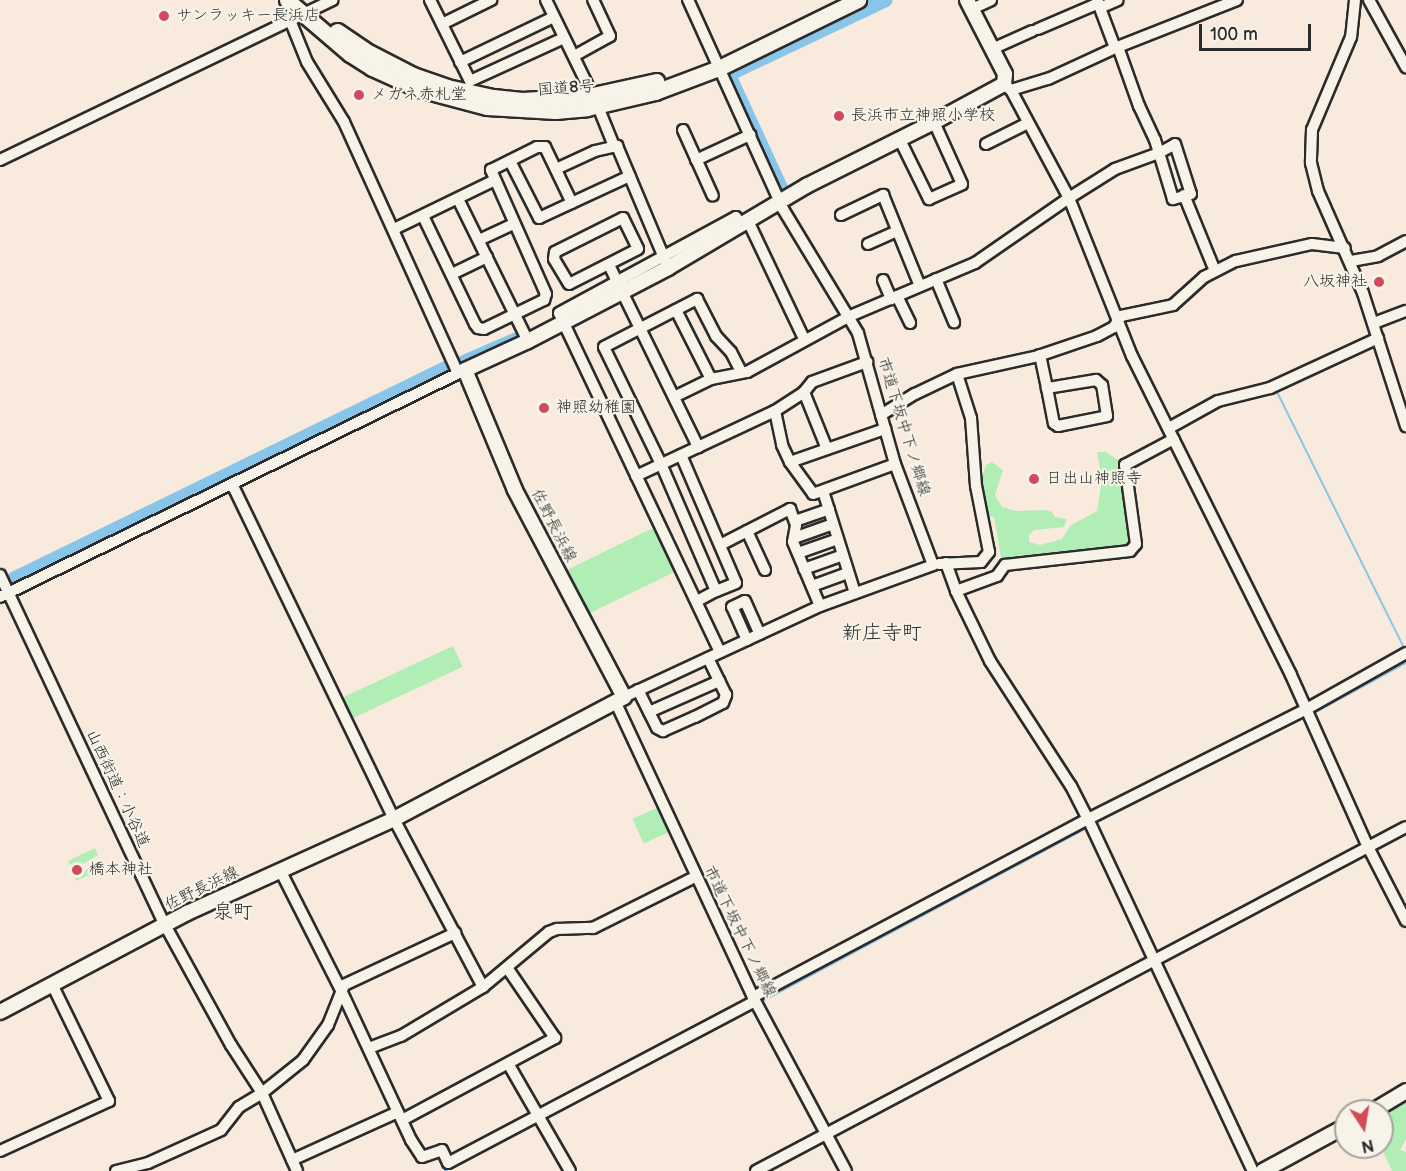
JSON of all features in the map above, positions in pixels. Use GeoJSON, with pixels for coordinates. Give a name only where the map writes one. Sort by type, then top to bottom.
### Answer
{"type":"FeatureCollection","features":[{"type":"Feature","properties":{"kind":"highway","name":"国道8号"},"geometry":{"type":"LineString","coordinates":[[287,0],[350,54],[372,68],[419,89],[488,106],[555,111],[587,108],[655,92],[858,0]]}},
{"type":"Feature","properties":{"kind":"highway","name":"国道8号"},"geometry":{"type":"LineString","coordinates":[[717,63],[837,0]]}},
{"type":"Feature","properties":{"kind":"main road"},"geometry":{"type":"LineString","coordinates":[[461,371],[528,341],[562,318],[781,201],[934,122],[1008,87],[1005,74],[969,4]]}},
{"type":"Feature","properties":{"kind":"main road","name":"佐野長浜線"},"geometry":{"type":"LineString","coordinates":[[0,1012],[165,925],[394,819],[620,699],[515,490],[461,371]]}},
{"type":"Feature","properties":{"kind":"main road"},"geometry":{"type":"LineString","coordinates":[[1392,1099],[1406,1091]]}},
{"type":"Feature","properties":{"kind":"main road"},"geometry":{"type":"LineString","coordinates":[[1263,1171],[1334,1133]]}},
{"type":"Feature","properties":{"kind":"street"},"geometry":{"type":"LineString","coordinates":[[0,160],[301,11],[333,0]]}},
{"type":"Feature","properties":{"kind":"street"},"geometry":{"type":"LineString","coordinates":[[430,0],[467,78],[474,81],[564,38]]}},
{"type":"Feature","properties":{"kind":"street"},"geometry":{"type":"LineString","coordinates":[[442,24],[491,0]]}},
{"type":"Feature","properties":{"kind":"street"},"geometry":{"type":"LineString","coordinates":[[546,0],[588,86]]}},
{"type":"Feature","properties":{"kind":"street"},"geometry":{"type":"LineString","coordinates":[[574,56],[610,36],[593,0]]}},
{"type":"Feature","properties":{"kind":"street","name":"市道下坂中下ノ郷線"},"geometry":{"type":"LineString","coordinates":[[688,0],[781,201],[850,316],[867,362],[896,464],[933,565]]}},
{"type":"Feature","properties":{"kind":"street"},"geometry":{"type":"LineString","coordinates":[[969,4],[991,0]]}},
{"type":"Feature","properties":{"kind":"street"},"geometry":{"type":"LineString","coordinates":[[992,49],[1099,3],[1118,0]]}},
{"type":"Feature","properties":{"kind":"street"},"geometry":{"type":"LineString","coordinates":[[1355,0],[1351,37],[1312,130],[1311,163],[1318,191],[1351,261],[1374,324],[1406,426]]}},
{"type":"Feature","properties":{"kind":"street"},"geometry":{"type":"LineString","coordinates":[[1369,0],[1406,67]]}},
{"type":"Feature","properties":{"kind":"street"},"geometry":{"type":"LineString","coordinates":[[1231,1],[1048,79],[1008,87],[1069,198],[1117,321],[1291,675],[1368,847],[1406,921]]}},
{"type":"Feature","properties":{"kind":"street"},"geometry":{"type":"LineString","coordinates":[[674,397],[711,379],[747,372],[850,316],[989,255],[1069,198],[1115,169],[1159,153],[1175,144],[1191,194],[1173,199],[1159,153],[1099,3]]}},
{"type":"Feature","properties":{"kind":"street"},"geometry":{"type":"LineString","coordinates":[[4,595],[461,371],[344,122],[307,62],[301,11]]}},
{"type":"Feature","properties":{"kind":"street"},"geometry":{"type":"LineString","coordinates":[[460,62],[554,17]]}},
{"type":"Feature","properties":{"kind":"street"},"geometry":{"type":"LineString","coordinates":[[601,114],[614,147]]}},
{"type":"Feature","properties":{"kind":"street"},"geometry":{"type":"LineString","coordinates":[[900,140],[929,199],[962,184],[934,122]]}},
{"type":"Feature","properties":{"kind":"street"},"geometry":{"type":"LineString","coordinates":[[986,144],[1028,123]]}},
{"type":"Feature","properties":{"kind":"street"},"geometry":{"type":"LineString","coordinates":[[682,130],[713,196]]}},
{"type":"Feature","properties":{"kind":"street"},"geometry":{"type":"LineString","coordinates":[[696,160],[750,135]]}},
{"type":"Feature","properties":{"kind":"street"},"geometry":{"type":"LineString","coordinates":[[423,216],[478,328],[484,329],[544,300],[546,294],[493,181],[491,171],[493,168],[542,146],[547,149],[572,203]]}},
{"type":"Feature","properties":{"kind":"street"},"geometry":{"type":"LineString","coordinates":[[556,169],[595,151],[618,146],[666,263]]}},
{"type":"Feature","properties":{"kind":"street"},"geometry":{"type":"LineString","coordinates":[[510,161],[538,218],[630,176]]}},
{"type":"Feature","properties":{"kind":"street"},"geometry":{"type":"LineString","coordinates":[[394,229],[493,181]]}},
{"type":"Feature","properties":{"kind":"street"},"geometry":{"type":"LineString","coordinates":[[841,214],[883,195],[920,286]]}},
{"type":"Feature","properties":{"kind":"street"},"geometry":{"type":"LineString","coordinates":[[1184,195],[1215,271]]}},
{"type":"Feature","properties":{"kind":"street"},"geometry":{"type":"LineString","coordinates":[[458,199],[528,341]]}},
{"type":"Feature","properties":{"kind":"street"},"geometry":{"type":"LineString","coordinates":[[623,218],[638,249],[569,284],[554,254],[623,218],[643,208]]}},
{"type":"Feature","properties":{"kind":"street"},"geometry":{"type":"LineString","coordinates":[[742,223],[804,339]]}},
{"type":"Feature","properties":{"kind":"street"},"geometry":{"type":"LineString","coordinates":[[479,240],[513,224]]}},
{"type":"Feature","properties":{"kind":"street"},"geometry":{"type":"LineString","coordinates":[[868,244],[897,231]]}},
{"type":"Feature","properties":{"kind":"street"},"geometry":{"type":"LineString","coordinates":[[1351,261],[1378,256],[1406,241]]}},
{"type":"Feature","properties":{"kind":"street"},"geometry":{"type":"LineString","coordinates":[[881,415],[915,394],[957,374],[1040,355],[1097,336],[1114,327],[1121,316],[1173,305],[1215,271],[1236,261],[1312,244],[1345,249]]}},
{"type":"Feature","properties":{"kind":"street"},"geometry":{"type":"LineString","coordinates":[[452,274],[487,257]]}},
{"type":"Feature","properties":{"kind":"street"},"geometry":{"type":"LineString","coordinates":[[609,265],[698,447]]}},
{"type":"Feature","properties":{"kind":"street"},"geometry":{"type":"LineString","coordinates":[[936,279],[954,322]]}},
{"type":"Feature","properties":{"kind":"street"},"geometry":{"type":"LineString","coordinates":[[883,280],[910,323]]}},
{"type":"Feature","properties":{"kind":"street"},"geometry":{"type":"LineString","coordinates":[[716,591],[661,465],[604,346],[697,299],[716,336],[731,352],[741,372]]}},
{"type":"Feature","properties":{"kind":"street"},"geometry":{"type":"LineString","coordinates":[[676,310],[711,379]]}},
{"type":"Feature","properties":{"kind":"street"},"geometry":{"type":"LineString","coordinates":[[1374,324],[1406,311]]}},
{"type":"Feature","properties":{"kind":"street"},"geometry":{"type":"LineString","coordinates":[[562,318],[720,652]]}},
{"type":"Feature","properties":{"kind":"street"},"geometry":{"type":"LineString","coordinates":[[1169,428],[1218,401],[1270,388],[1378,338]]}},
{"type":"Feature","properties":{"kind":"street"},"geometry":{"type":"LineString","coordinates":[[1040,355],[1054,423],[1058,426],[1103,419],[1107,416],[1102,385],[1096,380],[1047,388]]}},
{"type":"Feature","properties":{"kind":"street"},"geometry":{"type":"LineString","coordinates":[[636,476],[775,411],[804,392],[812,382],[867,362]]}},
{"type":"Feature","properties":{"kind":"street"},"geometry":{"type":"LineString","coordinates":[[620,699],[820,606],[933,565],[981,562],[989,552],[976,486],[971,418],[957,374]]}},
{"type":"Feature","properties":{"kind":"street"},"geometry":{"type":"LineString","coordinates":[[804,392],[827,449]]}},
{"type":"Feature","properties":{"kind":"street"},"geometry":{"type":"LineString","coordinates":[[775,411],[782,445],[790,462],[813,494],[896,464]]}},
{"type":"Feature","properties":{"kind":"street"},"geometry":{"type":"LineString","coordinates":[[790,462],[885,429]]}},
{"type":"Feature","properties":{"kind":"street"},"geometry":{"type":"LineString","coordinates":[[956,591],[997,576],[1005,565],[1130,551],[1136,544],[1125,465],[1174,439]]}},
{"type":"Feature","properties":{"kind":"street"},"geometry":{"type":"LineString","coordinates":[[681,455],[736,583],[697,601]]}},
{"type":"Feature","properties":{"kind":"street"},"geometry":{"type":"LineString","coordinates":[[232,484],[394,819],[483,987]]}},
{"type":"Feature","properties":{"kind":"street"},"geometry":{"type":"LineString","coordinates":[[823,491],[855,593]]}},
{"type":"Feature","properties":{"kind":"street"},"geometry":{"type":"LineString","coordinates":[[720,545],[790,509],[795,521],[794,538],[798,553],[820,606]]}},
{"type":"Feature","properties":{"kind":"street"},"geometry":{"type":"LineString","coordinates":[[795,521],[829,509]]}},
{"type":"Feature","properties":{"kind":"street"},"geometry":{"type":"LineString","coordinates":[[794,538],[833,524]]}},
{"type":"Feature","properties":{"kind":"street"},"geometry":{"type":"LineString","coordinates":[[747,531],[765,570]]}},
{"type":"Feature","properties":{"kind":"street"},"geometry":{"type":"LineString","coordinates":[[798,553],[838,539]]}},
{"type":"Feature","properties":{"kind":"street"},"geometry":{"type":"LineString","coordinates":[[804,569],[843,555]]}},
{"type":"Feature","properties":{"kind":"street"},"geometry":{"type":"LineString","coordinates":[[946,563],[956,591],[990,661],[1071,786],[1091,823],[1254,1171]]}},
{"type":"Feature","properties":{"kind":"street"},"geometry":{"type":"LineString","coordinates":[[812,586],[848,573]]}},
{"type":"Feature","properties":{"kind":"street","name":"山西街道：小谷道"},"geometry":{"type":"LineString","coordinates":[[0,574],[4,595],[165,925],[231,1045],[262,1093],[297,1171]]}},
{"type":"Feature","properties":{"kind":"street"},"geometry":{"type":"LineString","coordinates":[[747,640],[732,607],[745,601],[760,634]]}},
{"type":"Feature","properties":{"kind":"street"},"geometry":{"type":"LineString","coordinates":[[280,870],[341,990],[400,1116],[422,1156],[442,1150],[448,1163],[538,1114],[756,1003],[1305,710],[1406,653]]}},
{"type":"Feature","properties":{"kind":"street"},"geometry":{"type":"LineString","coordinates":[[638,690],[657,728],[663,731],[695,717],[723,703],[726,695],[708,658]]}},
{"type":"Feature","properties":{"kind":"street"},"geometry":{"type":"LineString","coordinates":[[649,712],[719,681]]}},
{"type":"Feature","properties":{"kind":"street","name":"市道下坂中下ノ郷線"},"geometry":{"type":"LineString","coordinates":[[620,699],[695,877],[756,1003],[846,1171]]}},
{"type":"Feature","properties":{"kind":"street"},"geometry":{"type":"LineString","coordinates":[[756,1171],[1406,826]]}},
{"type":"Feature","properties":{"kind":"street"},"geometry":{"type":"LineString","coordinates":[[369,1048],[401,1036],[483,987],[508,969],[549,932],[557,929],[593,928],[695,877]]}},
{"type":"Feature","properties":{"kind":"street"},"geometry":{"type":"LineString","coordinates":[[116,1171],[161,1157],[221,1130],[239,1107],[262,1093],[303,1060],[328,1024],[344,985],[455,933]]}},
{"type":"Feature","properties":{"kind":"street"},"geometry":{"type":"LineString","coordinates":[[292,1160],[400,1116],[509,1065],[555,1038],[508,969]]}},
{"type":"Feature","properties":{"kind":"street"},"geometry":{"type":"LineString","coordinates":[[0,1151],[109,1101],[52,986]]}},
{"type":"Feature","properties":{"kind":"street"},"geometry":{"type":"LineString","coordinates":[[509,1065],[570,1171]]}},
{"type":"Feature","properties":{"kind":"street"},"geometry":{"type":"LineString","coordinates":[[157,1171],[161,1157]]}},
{"type":"Feature","properties":{"kind":"green space"},"geometry":{"type":"Polygon","coordinates":[[[1097,452],[1106,452],[1118,460],[1133,543],[1129,548],[1002,564],[994,517],[986,516],[980,483],[986,465],[992,462],[1003,470],[995,495],[1002,507],[1016,511],[1045,510],[1052,512],[1055,517],[1067,519],[1064,527],[1034,530],[1029,536],[1029,542],[1040,545],[1062,539],[1070,526],[1097,511],[1102,480],[1097,452]]]}},
{"type":"Feature","properties":{"kind":"green space"},"geometry":{"type":"Polygon","coordinates":[[[657,526],[678,570],[584,616],[563,572],[657,526]]]}},
{"type":"Feature","properties":{"kind":"green space"},"geometry":{"type":"Polygon","coordinates":[[[453,646],[463,667],[350,719],[341,698],[453,646]]]}},
{"type":"Feature","properties":{"kind":"green space"},"geometry":{"type":"Polygon","coordinates":[[[659,807],[670,832],[643,843],[633,819],[659,807]]]}},
{"type":"Feature","properties":{"kind":"green space"},"geometry":{"type":"Polygon","coordinates":[[[95,848],[98,855],[74,869],[77,874],[88,869],[92,874],[76,881],[68,861],[95,848]]]}},
{"type":"Feature","properties":{"kind":"green space"},"geometry":{"type":"Polygon","coordinates":[[[1406,1099],[1406,1139],[1400,1150],[1406,1152],[1406,1171],[1392,1171],[1386,1159],[1394,1159],[1394,1106],[1406,1099]]]}},
{"type":"Feature","properties":{"kind":"waterway"},"geometry":{"type":"LineString","coordinates":[[782,190],[730,77],[732,73],[886,0]]}},
{"type":"Feature","properties":{"kind":"waterway"},"geometry":{"type":"LineString","coordinates":[[464,362],[517,339]]}},
{"type":"Feature","properties":{"kind":"waterway"},"geometry":{"type":"LineString","coordinates":[[13,579],[448,367]]}},
{"type":"Feature","properties":{"kind":"waterway"},"geometry":{"type":"LineString","coordinates":[[1276,390],[1403,646]]}},
{"type":"Feature","properties":{"kind":"waterway"},"geometry":{"type":"LineString","coordinates":[[1312,714],[1406,663]]}},
{"type":"Feature","properties":{"kind":"waterway"},"geometry":{"type":"LineString","coordinates":[[1095,823],[1307,716]]}},
{"type":"Feature","properties":{"kind":"waterway"},"geometry":{"type":"LineString","coordinates":[[759,1003],[1088,827]]}},
{"type":"Feature","properties":{"kind":"waterway"},"geometry":{"type":"LineString","coordinates":[[445,1171],[537,1122]]}},
{"type":"Feature","properties":{"kind":"place","name":"サンラッキー長浜店"},"geometry":{"type":"Point","coordinates":[164,16]}},
{"type":"Feature","properties":{"kind":"place","name":"メガネ赤札堂"},"geometry":{"type":"Point","coordinates":[359,95]}},
{"type":"Feature","properties":{"kind":"place","name":"長浜市立神照小学校"},"geometry":{"type":"Point","coordinates":[839,116]}},
{"type":"Feature","properties":{"kind":"place","name":"八坂神社"},"geometry":{"type":"Point","coordinates":[1379,282]}},
{"type":"Feature","properties":{"kind":"place","name":"神照幼稚園"},"geometry":{"type":"Point","coordinates":[544,408]}},
{"type":"Feature","properties":{"kind":"place","name":"日出山神照寺"},"geometry":{"type":"Point","coordinates":[1034,479]}},
{"type":"Feature","properties":{"kind":"place","name":"橋本神社"},"geometry":{"type":"Point","coordinates":[77,870]}},
{"type":"Feature","properties":{"kind":"district","name":"新庄寺町"},"geometry":{"type":"Point","coordinates":[882,633]}},
{"type":"Feature","properties":{"kind":"district","name":"泉町"},"geometry":{"type":"Point","coordinates":[233,912]}}]}
